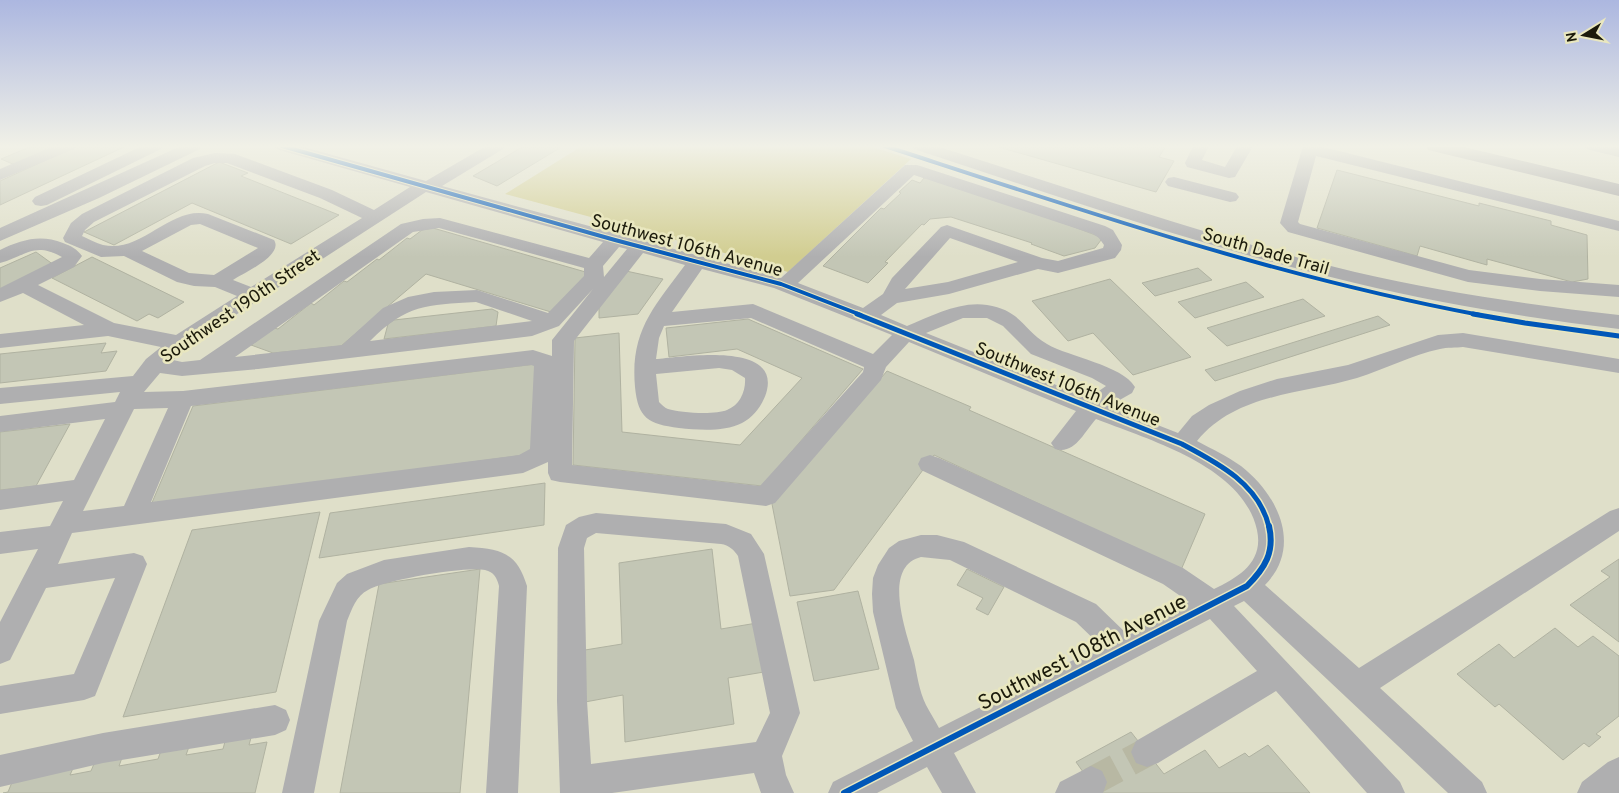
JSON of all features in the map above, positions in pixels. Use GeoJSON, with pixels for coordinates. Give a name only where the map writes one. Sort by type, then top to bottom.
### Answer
{"type":"FeatureCollection","features":[{"type":"Feature","properties":{"kind":"highway"},"geometry":{"type":"LineString","coordinates":[[1590,183],[1619,190]]}},
{"type":"Feature","properties":{"kind":"street"},"geometry":{"type":"LineString","coordinates":[[0,220],[76,183]]}},
{"type":"Feature","properties":{"kind":"street"},"geometry":{"type":"LineString","coordinates":[[0,235],[116,183]]}},
{"type":"Feature","properties":{"kind":"street"},"geometry":{"type":"LineString","coordinates":[[157,183],[88,218],[73,232],[72,238],[101,250],[126,250],[196,218],[208,220],[267,244],[264,252],[218,281]]}},
{"type":"Feature","properties":{"kind":"street"},"geometry":{"type":"LineString","coordinates":[[296,183],[326,194],[375,217]]}},
{"type":"Feature","properties":{"kind":"street","name":"Southwest 106th Avenue"},"geometry":{"type":"LineString","coordinates":[[412,183],[783,285],[1182,444],[1217,462],[1246,486],[1256,500]]}},
{"type":"Feature","properties":{"kind":"street","name":"Southwest 190th Street"},"geometry":{"type":"LineString","coordinates":[[2,644],[129,398],[154,364],[179,343],[252,295],[375,217],[433,183]]}},
{"type":"Feature","properties":{"kind":"street"},"geometry":{"type":"LineString","coordinates":[[753,311],[896,183]]}},
{"type":"Feature","properties":{"kind":"street"},"geometry":{"type":"LineString","coordinates":[[891,298],[899,282],[947,231],[1038,263],[1058,267],[1108,254],[1112,250],[1113,245],[1106,234],[1099,230],[954,183]]}},
{"type":"Feature","properties":{"kind":"street"},"geometry":{"type":"LineString","coordinates":[[1038,183],[1219,240],[1319,269],[1468,300],[1543,313],[1619,322]]}},
{"type":"Feature","properties":{"kind":"street"},"geometry":{"type":"LineString","coordinates":[[1176,183],[1228,204],[1233,183]]}},
{"type":"Feature","properties":{"kind":"street"},"geometry":{"type":"LineString","coordinates":[[1300,183],[1289,223],[1294,228],[1468,276],[1540,285],[1619,291]]}},
{"type":"Feature","properties":{"kind":"street"},"geometry":{"type":"LineString","coordinates":[[1449,183],[1619,226]]}},
{"type":"Feature","properties":{"kind":"street"},"geometry":{"type":"LineString","coordinates":[[505,242],[535,217]]}},
{"type":"Feature","properties":{"kind":"street"},"geometry":{"type":"LineString","coordinates":[[206,366],[407,228],[414,226],[440,223],[593,265]]}},
{"type":"Feature","properties":{"kind":"street"},"geometry":{"type":"LineString","coordinates":[[154,364],[182,368],[206,366],[519,332],[552,321],[594,277],[593,265],[615,240]]}},
{"type":"Feature","properties":{"kind":"street"},"geometry":{"type":"LineString","coordinates":[[0,257],[28,245],[41,242],[47,242],[73,256],[68,263],[0,296]]}},
{"type":"Feature","properties":{"kind":"street"},"geometry":{"type":"LineString","coordinates":[[639,246],[563,340],[560,473],[766,496],[872,375],[876,364],[905,334],[960,312],[976,310],[994,313],[1010,321],[1039,349],[1100,373],[1124,387],[1108,393],[1091,409],[1063,443]]}},
{"type":"Feature","properties":{"kind":"street"},"geometry":{"type":"LineString","coordinates":[[126,250],[184,278],[218,281],[252,295]]}},
{"type":"Feature","properties":{"kind":"street"},"geometry":{"type":"LineString","coordinates":[[645,367],[710,360],[730,362],[755,374],[758,388],[754,396],[739,413],[732,417],[715,421],[669,418],[659,415],[648,404],[645,367],[647,342],[657,320],[696,262]]}},
{"type":"Feature","properties":{"kind":"street"},"geometry":{"type":"LineString","coordinates":[[864,317],[891,298],[949,288],[1038,263]]}},
{"type":"Feature","properties":{"kind":"street"},"geometry":{"type":"LineString","coordinates":[[298,266],[333,280]]}},
{"type":"Feature","properties":{"kind":"street"},"geometry":{"type":"LineString","coordinates":[[23,285],[108,329],[179,343]]}},
{"type":"Feature","properties":{"kind":"street"},"geometry":{"type":"LineString","coordinates":[[348,351],[370,329],[390,313],[415,301],[434,298],[477,296],[552,321]]}},
{"type":"Feature","properties":{"kind":"street"},"geometry":{"type":"LineString","coordinates":[[657,320],[753,311],[876,364]]}},
{"type":"Feature","properties":{"kind":"street"},"geometry":{"type":"LineString","coordinates":[[0,341],[108,329]]}},
{"type":"Feature","properties":{"kind":"street"},"geometry":{"type":"LineString","coordinates":[[1182,444],[1200,422],[1216,411],[1240,400],[1277,386],[1351,372],[1420,347],[1445,341],[1463,340],[1619,366]]}},
{"type":"Feature","properties":{"kind":"street"},"geometry":{"type":"LineString","coordinates":[[0,396],[183,399],[533,357],[545,362],[542,454],[523,464],[133,515],[0,543]]}},
{"type":"Feature","properties":{"kind":"street"},"geometry":{"type":"LineString","coordinates":[[0,424],[129,398]]}},
{"type":"Feature","properties":{"kind":"street"},"geometry":{"type":"LineString","coordinates":[[133,515],[183,399]]}},
{"type":"Feature","properties":{"kind":"street"},"geometry":{"type":"LineString","coordinates":[[930,464],[1173,576],[1214,604],[1389,793]]}},
{"type":"Feature","properties":{"kind":"street"},"geometry":{"type":"LineString","coordinates":[[0,500],[82,489]]}},
{"type":"Feature","properties":{"kind":"street","name":"Southwest 108th Avenue"},"geometry":{"type":"LineString","coordinates":[[844,793],[1247,586],[1260,576],[1272,549],[1273,537],[1268,520],[1256,500]]}},
{"type":"Feature","properties":{"kind":"street"},"geometry":{"type":"LineString","coordinates":[[1357,686],[1619,518]]}},
{"type":"Feature","properties":{"kind":"street"},"geometry":{"type":"LineString","coordinates":[[766,756],[576,788],[572,702],[571,548],[575,532],[588,524],[596,523],[721,533],[734,536],[744,542],[751,554],[785,713],[766,756],[771,780],[778,793]]}},
{"type":"Feature","properties":{"kind":"street"},"geometry":{"type":"LineString","coordinates":[[960,793],[911,708],[886,612],[885,580],[891,564],[901,551],[934,544],[955,550],[1086,613],[1124,650]]}},
{"type":"Feature","properties":{"kind":"street"},"geometry":{"type":"LineString","coordinates":[[298,793],[333,621],[347,591],[358,582],[384,571],[469,558],[485,559],[500,564],[509,572],[513,586],[502,793]]}},
{"type":"Feature","properties":{"kind":"street"},"geometry":{"type":"LineString","coordinates":[[0,700],[84,686],[134,564],[37,578]]}},
{"type":"Feature","properties":{"kind":"street"},"geometry":{"type":"LineString","coordinates":[[1247,586],[1357,686],[1470,793]]}},
{"type":"Feature","properties":{"kind":"street"},"geometry":{"type":"LineString","coordinates":[[1147,752],[1278,674]]}},
{"type":"Feature","properties":{"kind":"street"},"geometry":{"type":"LineString","coordinates":[[0,771],[103,748],[275,720]]}},
{"type":"Feature","properties":{"kind":"street"},"geometry":{"type":"LineString","coordinates":[[1593,793],[1619,773]]}},
{"type":"Feature","properties":{"kind":"shaded area"},"geometry":{"type":"Polygon","coordinates":[[[523,183],[885,183],[788,272],[732,255],[505,194],[523,183]]]}},
{"type":"Feature","properties":{"kind":"building"},"geometry":{"type":"Polygon","coordinates":[[[0,183],[47,183],[0,205],[0,183]]]}},
{"type":"Feature","properties":{"kind":"building"},"geometry":{"type":"Polygon","coordinates":[[[178,183],[259,183],[339,215],[291,244],[192,203],[114,245],[84,232],[178,183]]]}},
{"type":"Feature","properties":{"kind":"building"},"geometry":{"type":"Polygon","coordinates":[[[490,183],[502,183],[497,186],[490,183]]]}},
{"type":"Feature","properties":{"kind":"building"},"geometry":{"type":"Polygon","coordinates":[[[909,183],[943,183],[1053,219],[1098,236],[1101,240],[1095,248],[1064,256],[1032,243],[951,217],[930,219],[924,225],[922,224],[885,262],[888,263],[868,283],[823,266],[881,208],[884,209],[901,193],[899,192],[909,183]]]}},
{"type":"Feature","properties":{"kind":"building"},"geometry":{"type":"Polygon","coordinates":[[[1125,183],[1161,183],[1156,192],[1125,183]]]}},
{"type":"Feature","properties":{"kind":"building"},"geometry":{"type":"Polygon","coordinates":[[[1333,183],[1388,183],[1479,206],[1479,203],[1551,221],[1551,225],[1587,235],[1588,279],[1572,282],[1487,259],[1487,265],[1420,246],[1417,256],[1317,228],[1333,183]]]}},
{"type":"Feature","properties":{"kind":"building"},"geometry":{"type":"Polygon","coordinates":[[[433,228],[589,273],[551,312],[426,274],[341,346],[273,353],[251,345],[274,328],[278,329],[311,303],[314,305],[344,281],[347,282],[407,238],[410,239],[422,230],[433,228]]]}},
{"type":"Feature","properties":{"kind":"building"},"geometry":{"type":"Polygon","coordinates":[[[36,252],[54,265],[0,290],[0,268],[36,252]]]}},
{"type":"Feature","properties":{"kind":"building"},"geometry":{"type":"Polygon","coordinates":[[[92,257],[184,302],[158,318],[149,314],[137,321],[52,278],[92,257]]]}},
{"type":"Feature","properties":{"kind":"building"},"geometry":{"type":"Polygon","coordinates":[[[1198,268],[1212,280],[1155,296],[1142,283],[1198,268]]]}},
{"type":"Feature","properties":{"kind":"building"},"geometry":{"type":"Polygon","coordinates":[[[626,271],[663,279],[638,314],[599,318],[599,307],[626,271]]]}},
{"type":"Feature","properties":{"kind":"building"},"geometry":{"type":"Polygon","coordinates":[[[1110,279],[1191,357],[1133,375],[1093,333],[1068,341],[1032,301],[1110,279]]]}},
{"type":"Feature","properties":{"kind":"building"},"geometry":{"type":"Polygon","coordinates":[[[1246,282],[1264,297],[1195,318],[1178,302],[1246,282]]]}},
{"type":"Feature","properties":{"kind":"building"},"geometry":{"type":"Polygon","coordinates":[[[1303,299],[1325,316],[1227,346],[1207,328],[1303,299]]]}},
{"type":"Feature","properties":{"kind":"building"},"geometry":{"type":"Polygon","coordinates":[[[492,309],[498,312],[496,326],[384,339],[388,324],[394,320],[492,309]]]}},
{"type":"Feature","properties":{"kind":"building"},"geometry":{"type":"Polygon","coordinates":[[[1378,316],[1390,325],[1215,381],[1205,370],[1378,316]]]}},
{"type":"Feature","properties":{"kind":"building"},"geometry":{"type":"Polygon","coordinates":[[[748,319],[863,369],[762,486],[573,465],[575,338],[619,333],[622,432],[740,445],[802,378],[737,349],[669,357],[666,328],[748,319]]]}},
{"type":"Feature","properties":{"kind":"building"},"geometry":{"type":"Polygon","coordinates":[[[106,343],[101,353],[117,351],[106,371],[0,383],[0,354],[106,343]]]}},
{"type":"Feature","properties":{"kind":"building"},"geometry":{"type":"Polygon","coordinates":[[[536,364],[532,454],[151,505],[193,406],[536,364]]]}},
{"type":"Feature","properties":{"kind":"building"},"geometry":{"type":"Polygon","coordinates":[[[887,371],[971,407],[969,410],[1205,514],[1181,570],[934,455],[834,590],[790,596],[772,504],[887,371]]]}},
{"type":"Feature","properties":{"kind":"building"},"geometry":{"type":"Polygon","coordinates":[[[70,424],[36,486],[0,490],[0,432],[70,424]]]}},
{"type":"Feature","properties":{"kind":"building"},"geometry":{"type":"Polygon","coordinates":[[[545,483],[544,525],[319,558],[330,513],[545,483]]]}},
{"type":"Feature","properties":{"kind":"building"},"geometry":{"type":"Polygon","coordinates":[[[320,512],[276,692],[123,717],[192,530],[320,512]]]}},
{"type":"Feature","properties":{"kind":"building"},"geometry":{"type":"Polygon","coordinates":[[[712,549],[721,629],[757,623],[764,672],[728,678],[734,724],[625,742],[623,695],[585,702],[585,650],[622,644],[619,563],[712,549]]]}},
{"type":"Feature","properties":{"kind":"building"},"geometry":{"type":"Polygon","coordinates":[[[1619,559],[1619,642],[1570,605],[1610,577],[1601,571],[1619,559]]]}},
{"type":"Feature","properties":{"kind":"building"},"geometry":{"type":"Polygon","coordinates":[[[480,569],[460,793],[340,793],[379,584],[480,569]]]}},
{"type":"Feature","properties":{"kind":"building"},"geometry":{"type":"Polygon","coordinates":[[[967,569],[1004,587],[988,615],[976,609],[983,598],[957,585],[967,569]]]}},
{"type":"Feature","properties":{"kind":"building"},"geometry":{"type":"Polygon","coordinates":[[[858,591],[879,669],[814,681],[797,602],[858,591]]]}},
{"type":"Feature","properties":{"kind":"building"},"geometry":{"type":"Polygon","coordinates":[[[1555,628],[1578,647],[1593,636],[1619,656],[1619,716],[1596,734],[1601,737],[1589,747],[1584,743],[1563,760],[1499,704],[1495,707],[1457,674],[1499,644],[1514,658],[1555,628]]]}},
{"type":"Feature","properties":{"kind":"building"},"geometry":{"type":"Polygon","coordinates":[[[1131,732],[1164,774],[1205,750],[1219,768],[1245,753],[1249,757],[1268,745],[1310,793],[1098,793],[1076,762],[1131,732]]]}},
{"type":"Feature","properties":{"kind":"building"},"geometry":{"type":"Polygon","coordinates":[[[252,734],[249,745],[267,742],[255,793],[3,793],[8,792],[15,775],[74,766],[70,775],[91,771],[96,759],[123,755],[119,766],[158,759],[162,748],[190,744],[186,755],[223,749],[226,738],[252,734]]]}},
{"type":"Feature","properties":{"kind":"tunnel"},"geometry":{"type":"LineString","coordinates":[[1091,782],[1147,752]]}},
{"type":"Feature","properties":{"kind":"cycle path"},"geometry":{"type":"LineString","coordinates":[[413,183],[615,240],[781,284],[816,297],[1182,444],[1212,459],[1232,473],[1259,502],[1268,519],[1272,536],[1270,553],[1262,570],[1247,586],[844,793]]}},
{"type":"Feature","properties":{"kind":"cycle path","name":"South Dade Trail"},"geometry":{"type":"LineString","coordinates":[[999,183],[1156,233],[1339,285],[1431,306],[1525,323],[1619,336]]}}]}
